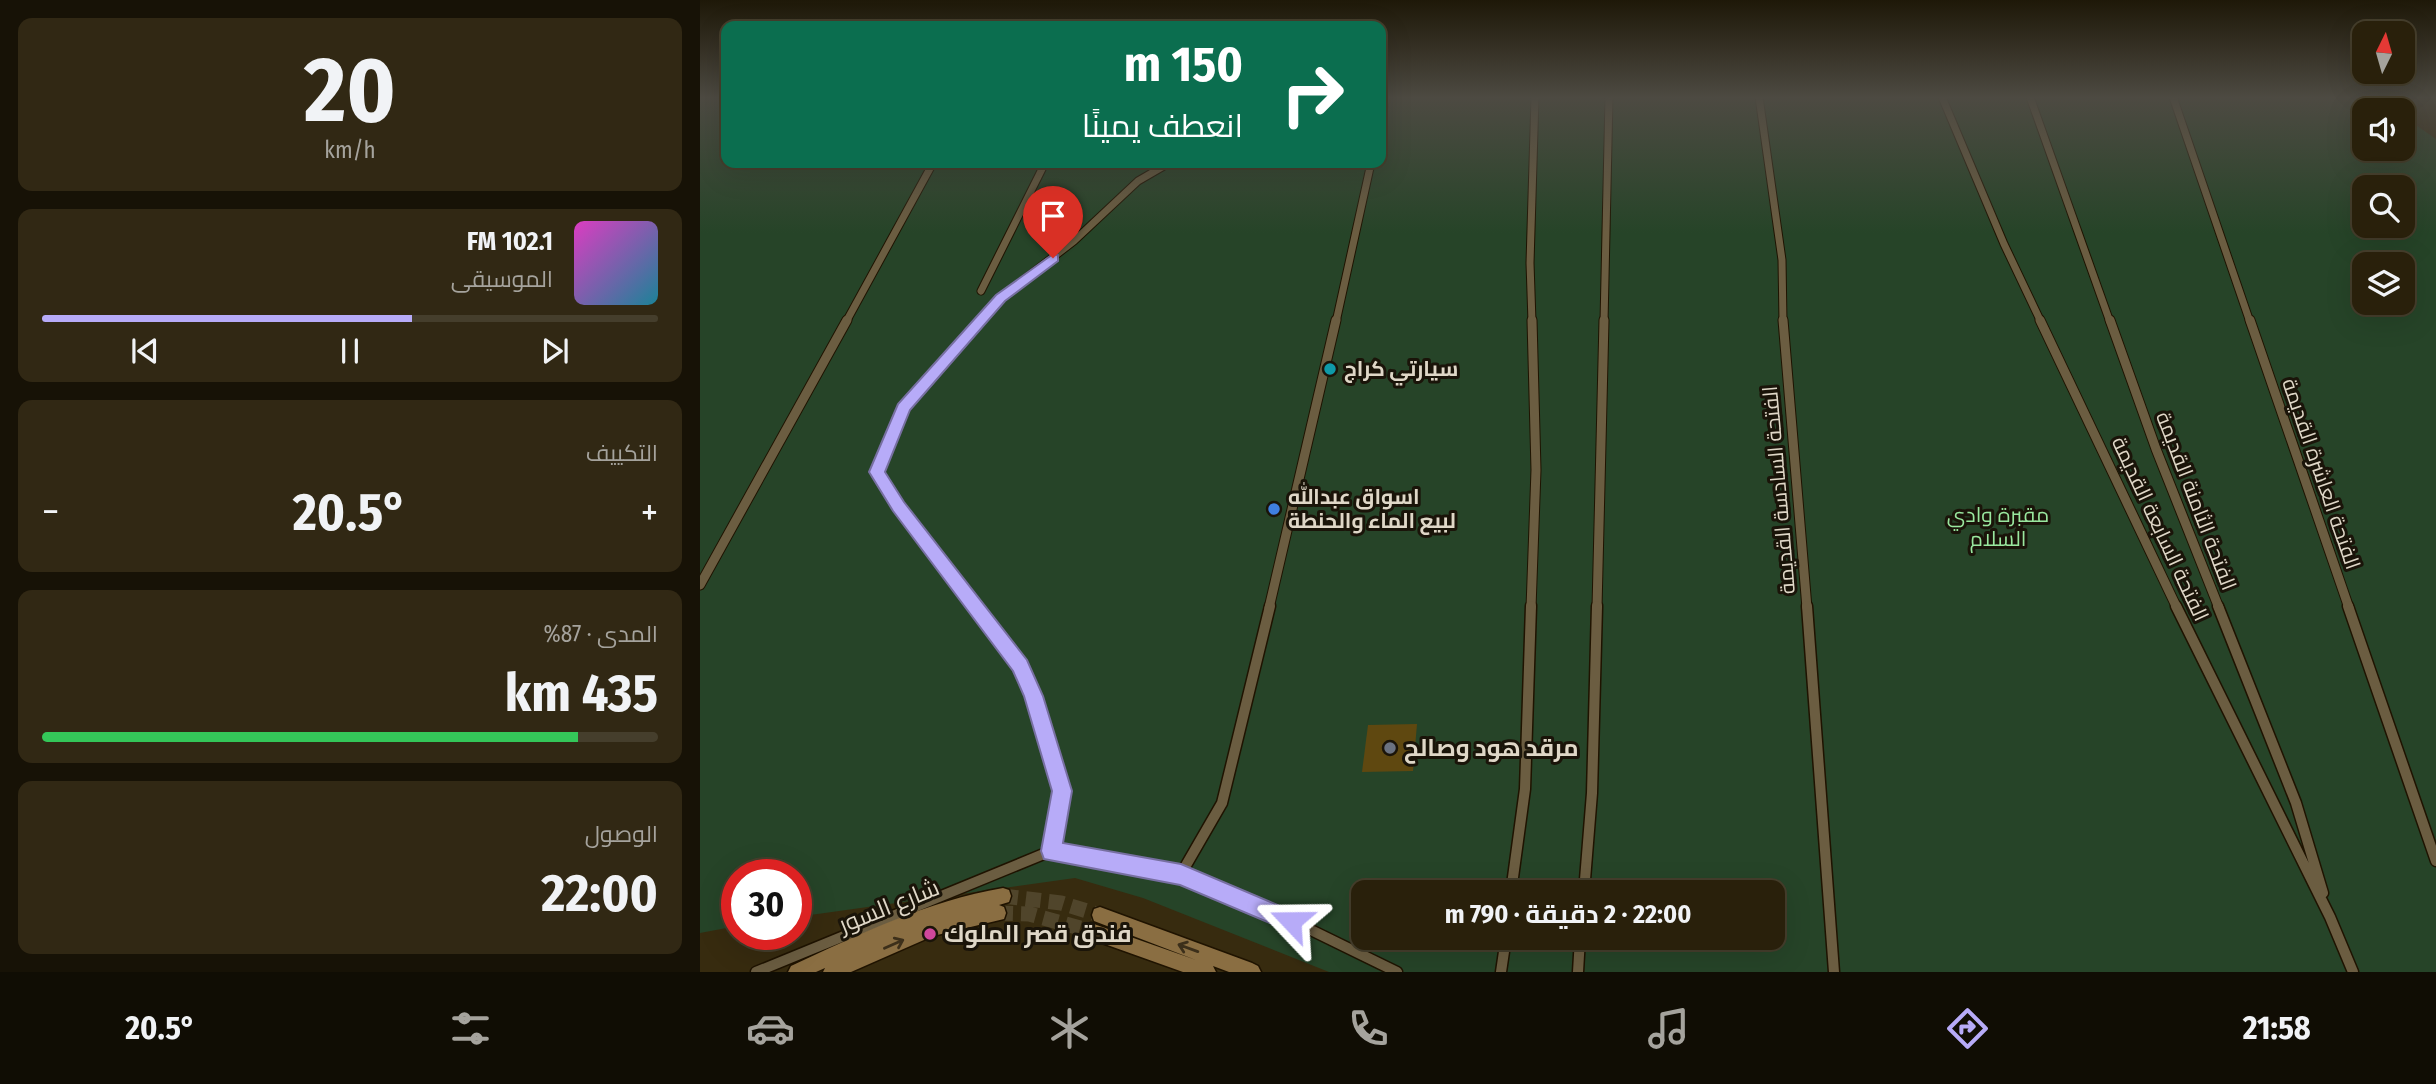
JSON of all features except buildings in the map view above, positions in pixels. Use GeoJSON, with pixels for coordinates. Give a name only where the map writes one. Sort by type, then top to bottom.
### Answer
{"type":"FeatureCollection","features":[{"type":"Feature","properties":{"kind":"main road","name":"شارع السور"},"geometry":{"type":"LineString","coordinates":[[797,972],[918,917],[978,899],[1000,905],[940,925],[832,972]]}},
{"type":"Feature","properties":{"kind":"main road"},"geometry":{"type":"LineString","coordinates":[[1100,915],[1252,972]]}},
{"type":"Feature","properties":{"kind":"main road"},"geometry":{"type":"LineString","coordinates":[[1091,932],[1207,972]]}},
{"type":"Feature","properties":{"kind":"street"},"geometry":{"type":"LineString","coordinates":[[1513,880],[1525,789],[1536,470],[1530,263],[1534,142]]}},
{"type":"Feature","properties":{"kind":"street"},"geometry":{"type":"LineString","coordinates":[[1585,880],[1592,793],[1608,142]]}},
{"type":"Feature","properties":{"kind":"street","name":"الفتحة السادسة القديمة"},"geometry":{"type":"LineString","coordinates":[[1766,142],[1783,260],[1784,353],[1796,466],[1835,972]]}},
{"type":"Feature","properties":{"kind":"street","name":"الفتحة السابعة القديمة"},"geometry":{"type":"LineString","coordinates":[[1961,142],[2004,244],[2189,633],[2330,917],[2353,972]]}},
{"type":"Feature","properties":{"kind":"street","name":"الفتحة الثامنة القديمة"},"geometry":{"type":"LineString","coordinates":[[2046,142],[2156,449],[2296,803],[2330,917]]}},
{"type":"Feature","properties":{"kind":"street","name":"الفتحة العاشرة القديمة"},"geometry":{"type":"LineString","coordinates":[[2189,142],[2436,861]]}},
{"type":"Feature","properties":{"kind":"street"},"geometry":{"type":"LineString","coordinates":[[700,585],[753,493],[856,298],[930,168]]}},
{"type":"Feature","properties":{"kind":"street"},"geometry":{"type":"LineString","coordinates":[[981,291],[1042,168]]}},
{"type":"Feature","properties":{"kind":"street"},"geometry":{"type":"LineString","coordinates":[[1051,851],[1062,791],[1033,696],[1020,666],[898,507],[877,472],[903,408],[1000,298],[1074,241],[1138,181],[1160,168]]}},
{"type":"Feature","properties":{"kind":"street"},"geometry":{"type":"LineString","coordinates":[[1181,874],[1222,803],[1301,478],[1370,168]]}},
{"type":"Feature","properties":{"kind":"street"},"geometry":{"type":"LineString","coordinates":[[756,972],[1051,851],[1181,874],[1313,931],[1397,972]]}},
{"type":"Feature","properties":{"kind":"street"},"geometry":{"type":"LineString","coordinates":[[1501,972],[1504,950]]}},
{"type":"Feature","properties":{"kind":"street"},"geometry":{"type":"LineString","coordinates":[[1578,972],[1579,950]]}},
{"type":"Feature","properties":{"kind":"green space","name":"مقبرة وادي السلام"},"geometry":{"type":"Polygon","coordinates":[[[700,142],[721,142],[721,168],[1386,168],[1386,142],[2352,142],[2352,161],[2415,161],[2415,142],[2436,142],[2436,972],[1329,972],[1143,898],[1075,878],[812,915],[812,859],[721,859],[721,929],[700,933],[700,142]]]}},
{"type":"Feature","properties":{"kind":"tunnel"},"geometry":{"type":"LineString","coordinates":[[1003,896],[1061,903],[1100,915]]}},
{"type":"Feature","properties":{"kind":"tunnel"},"geometry":{"type":"LineString","coordinates":[[998,913],[1029,914],[1091,931]]}},
{"type":"Feature","properties":{"kind":"place","name":"سيارتي كراج"},"geometry":{"type":"Point","coordinates":[1330,369]}},
{"type":"Feature","properties":{"kind":"place","name":"اسواق عبدالله لبيع الماء والحنطة"},"geometry":{"type":"Point","coordinates":[1274,509]}},
{"type":"Feature","properties":{"kind":"place","name":"مرقد هود وصالح"},"geometry":{"type":"Point","coordinates":[1390,748]}},
{"type":"Feature","properties":{"kind":"place","name":"فندق قصر الملوك"},"geometry":{"type":"Point","coordinates":[930,934]}},
{"type":"Feature","properties":{"kind":"route"},"geometry":{"type":"LineString","coordinates":[[1053,258],[1000,298],[903,408],[877,472],[898,507],[1020,666],[1033,696],[1062,791],[1051,851],[1181,874],[1291,921]]}}]}
